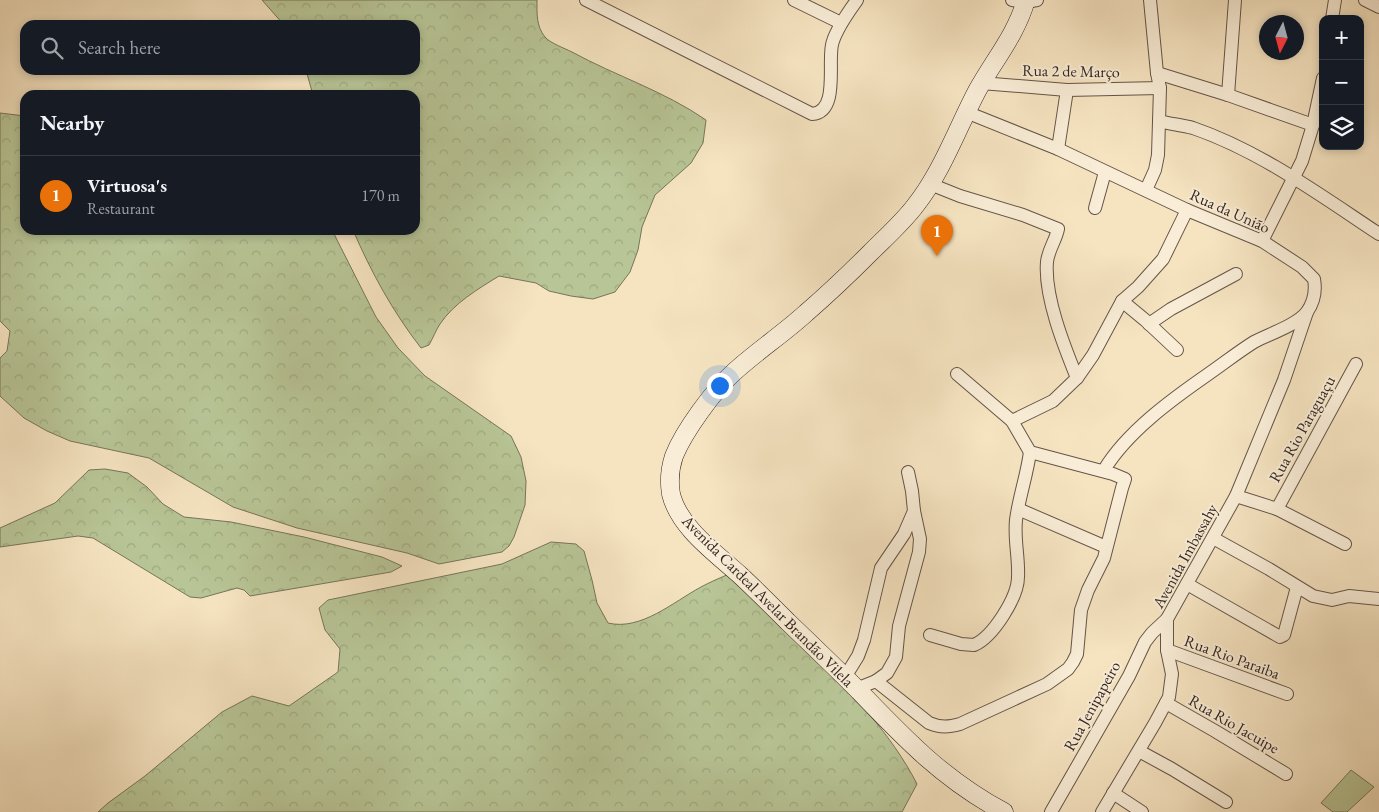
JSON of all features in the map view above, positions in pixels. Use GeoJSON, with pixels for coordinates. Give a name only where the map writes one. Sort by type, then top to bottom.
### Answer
{"type":"FeatureCollection","features":[{"type":"Feature","properties":{"kind":"main road","name":"Avenida Cardeal Avelar Brandão Vilela"},"geometry":{"type":"LineString","coordinates":[[1004,812],[969,792],[942,773],[910,744],[851,683],[684,522],[678,512],[670,484],[674,456],[715,393],[733,373],[804,316],[901,222],[915,206],[930,184],[981,83],[1014,33],[1025,1]]}},
{"type":"Feature","properties":{"kind":"street"},"geometry":{"type":"LineString","coordinates":[[586,0],[812,114],[818,114],[822,110],[830,93],[832,82],[832,43],[841,23],[856,0]]}},
{"type":"Feature","properties":{"kind":"street"},"geometry":{"type":"LineString","coordinates":[[794,0],[841,23]]}},
{"type":"Feature","properties":{"kind":"street"},"geometry":{"type":"LineString","coordinates":[[1146,190],[1155,170],[1158,155],[1160,88],[1150,0]]}},
{"type":"Feature","properties":{"kind":"street"},"geometry":{"type":"LineString","coordinates":[[1228,94],[1235,0]]}},
{"type":"Feature","properties":{"kind":"street"},"geometry":{"type":"LineString","coordinates":[[1333,15],[1335,0]]}},
{"type":"Feature","properties":{"kind":"street"},"geometry":{"type":"LineString","coordinates":[[1365,0],[1379,7]]}},
{"type":"Feature","properties":{"kind":"street"},"geometry":{"type":"LineString","coordinates":[[1157,73],[1228,94],[1313,125]]}},
{"type":"Feature","properties":{"kind":"street","name":"Rua 2 de Março"},"geometry":{"type":"LineString","coordinates":[[981,83],[1067,90],[1160,88]]}},
{"type":"Feature","properties":{"kind":"street"},"geometry":{"type":"LineString","coordinates":[[1058,150],[1067,90]]}},
{"type":"Feature","properties":{"kind":"street"},"geometry":{"type":"LineString","coordinates":[[1262,241],[1294,178],[1306,149],[1319,97]]}},
{"type":"Feature","properties":{"kind":"street","name":"Rua da União"},"geometry":{"type":"LineString","coordinates":[[966,112],[1058,150],[1187,210],[1262,241],[1302,267],[1314,279],[1315,294],[1307,312]]}},
{"type":"Feature","properties":{"kind":"street"},"geometry":{"type":"LineString","coordinates":[[1159,122],[1192,128],[1229,144],[1294,178],[1379,234]]}},
{"type":"Feature","properties":{"kind":"street"},"geometry":{"type":"LineString","coordinates":[[1095,208],[1105,172]]}},
{"type":"Feature","properties":{"kind":"street"},"geometry":{"type":"LineString","coordinates":[[930,184],[1057,228],[1058,232],[1048,254],[1047,266],[1051,297],[1060,336],[1077,378]]}},
{"type":"Feature","properties":{"kind":"street"},"geometry":{"type":"LineString","coordinates":[[1012,421],[1053,401],[1077,378],[1093,355],[1122,301],[1143,282],[1163,259],[1187,210]]}},
{"type":"Feature","properties":{"kind":"street"},"geometry":{"type":"LineString","coordinates":[[1149,324],[1171,309],[1236,274]]}},
{"type":"Feature","properties":{"kind":"street"},"geometry":{"type":"LineString","coordinates":[[1122,301],[1177,350]]}},
{"type":"Feature","properties":{"kind":"street"},"geometry":{"type":"LineString","coordinates":[[1104,470],[1126,442],[1156,413],[1233,356],[1254,342],[1293,323],[1307,312]]}},
{"type":"Feature","properties":{"kind":"street","name":"Avenida Imbassahy"},"geometry":{"type":"LineString","coordinates":[[1102,812],[1166,703],[1172,674],[1167,650],[1167,620],[1236,496],[1284,380],[1307,312]]}},
{"type":"Feature","properties":{"kind":"street","name":"Rua Rio Paraguaçu"},"geometry":{"type":"LineString","coordinates":[[1277,509],[1356,364]]}},
{"type":"Feature","properties":{"kind":"street"},"geometry":{"type":"LineString","coordinates":[[930,635],[961,644],[974,645],[986,636],[1004,614],[1014,594],[1018,578],[1015,543],[1018,508],[1026,481],[1030,452],[1012,421],[957,374]]}},
{"type":"Feature","properties":{"kind":"street"},"geometry":{"type":"LineString","coordinates":[[876,682],[929,723],[937,727],[948,727],[960,724],[1047,684],[1068,669],[1074,662],[1077,654],[1081,610],[1088,590],[1104,558],[1125,479],[1104,470],[1030,452]]}},
{"type":"Feature","properties":{"kind":"street"},"geometry":{"type":"LineString","coordinates":[[908,472],[920,539],[915,570],[902,612],[896,657],[887,673],[876,682],[851,683],[864,640],[881,568],[904,534],[914,511]]}},
{"type":"Feature","properties":{"kind":"street"},"geometry":{"type":"LineString","coordinates":[[1236,496],[1277,509],[1344,544]]}},
{"type":"Feature","properties":{"kind":"street"},"geometry":{"type":"LineString","coordinates":[[1018,508],[1106,547]]}},
{"type":"Feature","properties":{"kind":"street"},"geometry":{"type":"LineString","coordinates":[[1213,538],[1322,599],[1332,600],[1349,596],[1379,599]]}},
{"type":"Feature","properties":{"kind":"street"},"geometry":{"type":"LineString","coordinates":[[1187,584],[1275,636],[1280,637],[1285,633],[1298,587]]}},
{"type":"Feature","properties":{"kind":"street","name":"Rua Jenipapeiro"},"geometry":{"type":"LineString","coordinates":[[1050,812],[1128,676],[1145,642],[1167,620]]}},
{"type":"Feature","properties":{"kind":"street","name":"Rua Rio Paraiba"},"geometry":{"type":"LineString","coordinates":[[1167,650],[1287,694]]}},
{"type":"Feature","properties":{"kind":"street","name":"Rua Rio Jacuipe"},"geometry":{"type":"LineString","coordinates":[[1166,703],[1215,730],[1286,774]]}},
{"type":"Feature","properties":{"kind":"street"},"geometry":{"type":"LineString","coordinates":[[1139,751],[1226,802]]}},
{"type":"Feature","properties":{"kind":"street"},"geometry":{"type":"LineString","coordinates":[[1113,793],[1142,812]]}},
{"type":"Feature","properties":{"kind":"green space"},"geometry":{"type":"Polygon","coordinates":[[[262,0],[537,0],[539,24],[542,33],[547,39],[589,61],[657,92],[706,120],[703,143],[691,163],[655,195],[642,227],[638,250],[630,272],[615,292],[593,299],[571,296],[549,291],[536,283],[499,276],[452,309],[440,324],[429,345],[421,348],[383,291],[355,235],[420,235],[420,90],[312,90],[307,75],[420,75],[420,20],[280,20],[262,0]]]}},
{"type":"Feature","properties":{"kind":"green space"},"geometry":{"type":"Polygon","coordinates":[[[0,113],[20,115],[20,235],[335,235],[376,317],[398,348],[425,376],[511,436],[521,457],[526,481],[525,505],[514,537],[509,546],[502,552],[439,564],[407,553],[297,528],[233,507],[149,458],[70,441],[24,418],[0,396],[0,358],[7,351],[10,331],[0,321],[0,113]]]}},
{"type":"Feature","properties":{"kind":"green space"},"geometry":{"type":"Polygon","coordinates":[[[105,469],[128,473],[147,487],[163,504],[184,517],[231,522],[304,537],[382,557],[402,566],[391,572],[250,596],[244,590],[237,588],[201,598],[190,597],[93,538],[78,536],[0,547],[0,528],[55,503],[89,470],[105,469]]]}},
{"type":"Feature","properties":{"kind":"green space"},"geometry":{"type":"Polygon","coordinates":[[[551,542],[576,544],[584,551],[597,603],[608,623],[633,623],[645,619],[704,585],[729,574],[841,684],[883,731],[907,765],[917,784],[902,812],[98,812],[222,712],[252,696],[289,706],[338,672],[340,649],[325,630],[319,608],[328,600],[502,564],[551,542]]]}},
{"type":"Feature","properties":{"kind":"green space"},"geometry":{"type":"Polygon","coordinates":[[[1351,770],[1374,787],[1347,812],[1333,812],[1321,803],[1351,770]]]}},
{"type":"Feature","properties":{"kind":"place","name":"Virtuosa's"},"geometry":{"type":"Point","coordinates":[937,256]}}]}
